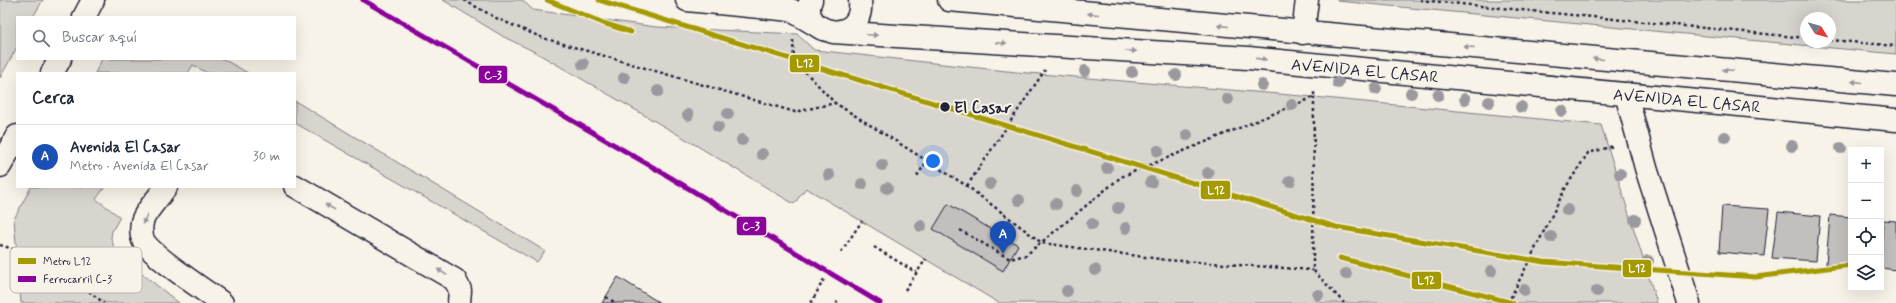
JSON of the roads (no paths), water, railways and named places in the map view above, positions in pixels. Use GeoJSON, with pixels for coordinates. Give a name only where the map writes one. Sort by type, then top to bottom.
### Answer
{"type":"FeatureCollection","features":[{"type":"Feature","properties":{"kind":"street"},"geometry":{"type":"LineString","coordinates":[[85,16],[93,0]]}},
{"type":"Feature","properties":{"kind":"street","name":"AVENIDA EL CASAR"},"geometry":{"type":"LineString","coordinates":[[687,0],[791,10],[828,31],[1248,58],[1896,120]]}},
{"type":"Feature","properties":{"kind":"street"},"geometry":{"type":"LineString","coordinates":[[811,0],[809,4],[810,14],[815,23],[828,31],[842,31],[854,23],[861,9],[860,0]]}},
{"type":"Feature","properties":{"kind":"street","name":"AVENIDA EL CASAR"},"geometry":{"type":"LineString","coordinates":[[949,0],[1303,33],[1896,85]]}},
{"type":"Feature","properties":{"kind":"street"},"geometry":{"type":"LineString","coordinates":[[1303,33],[1307,0]]}},
{"type":"Feature","properties":{"kind":"street"},"geometry":{"type":"LineString","coordinates":[[53,72],[59,60]]}},
{"type":"Feature","properties":{"kind":"street"},"geometry":{"type":"LineString","coordinates":[[1626,94],[1638,140],[1689,303]]}},
{"type":"Feature","properties":{"kind":"street"},"geometry":{"type":"LineString","coordinates":[[0,166],[16,138]]}},
{"type":"Feature","properties":{"kind":"street"},"geometry":{"type":"LineString","coordinates":[[296,187],[455,280],[460,290],[459,303]]}},
{"type":"Feature","properties":{"kind":"street"},"geometry":{"type":"LineString","coordinates":[[165,188],[142,220],[141,229],[143,241],[172,267],[222,303]]}},
{"type":"Feature","properties":{"kind":"metro line","name":"L12"},"geometry":{"type":"LineString","coordinates":[[547,0],[603,23],[631,32]]}},
{"type":"Feature","properties":{"kind":"metro line","name":"L12"},"geometry":{"type":"LineString","coordinates":[[599,0],[1336,227],[1544,262],[1756,277],[1848,265]]}},
{"type":"Feature","properties":{"kind":"metro line","name":"L12"},"geometry":{"type":"LineString","coordinates":[[1340,258],[1513,303]]}},
{"type":"Feature","properties":{"kind":"rail line","name":"C-3"},"geometry":{"type":"LineString","coordinates":[[363,0],[663,173],[880,303]]}},
{"type":"Feature","properties":{"kind":"place","name":"El Casar"},"geometry":{"type":"Point","coordinates":[945,107]}},
{"type":"Feature","properties":{"kind":"place","name":"Avenida El Casar"},"geometry":{"type":"Point","coordinates":[1003,254]}}]}
